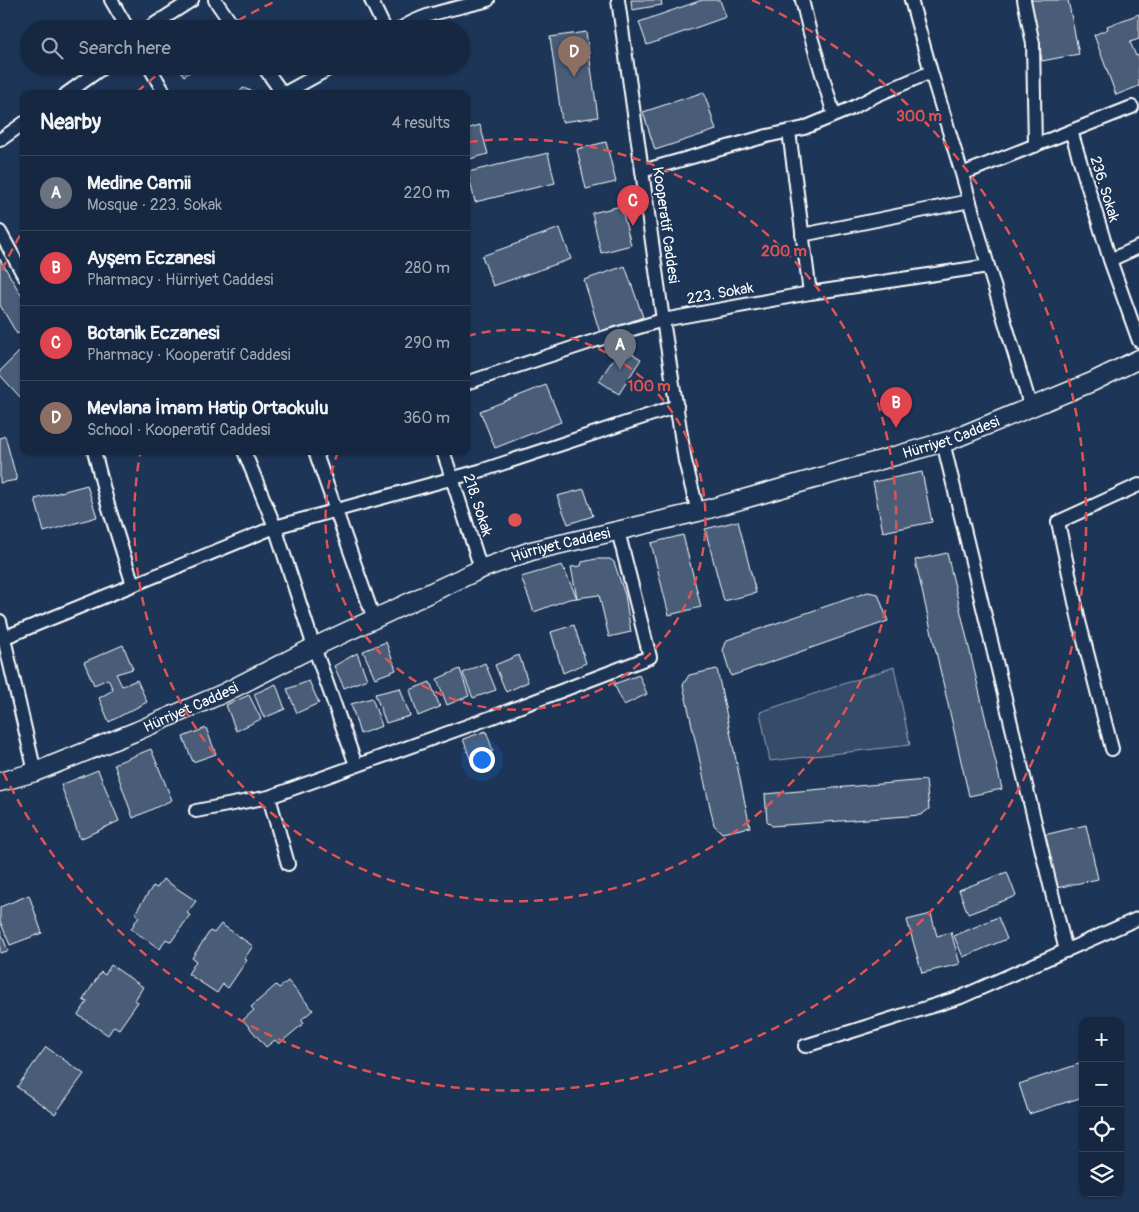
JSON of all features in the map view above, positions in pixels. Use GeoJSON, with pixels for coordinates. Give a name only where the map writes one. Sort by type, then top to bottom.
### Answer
{"type":"FeatureCollection","features":[{"type":"Feature","properties":{"kind":"street"},"geometry":{"type":"LineString","coordinates":[[111,0],[123,20]]}},
{"type":"Feature","properties":{"kind":"street"},"geometry":{"type":"LineString","coordinates":[[160,20],[192,0]]}},
{"type":"Feature","properties":{"kind":"street"},"geometry":{"type":"LineString","coordinates":[[215,0],[229,20]]}},
{"type":"Feature","properties":{"kind":"street"},"geometry":{"type":"LineString","coordinates":[[370,0],[380,20]]}},
{"type":"Feature","properties":{"kind":"street"},"geometry":{"type":"LineString","coordinates":[[414,20],[429,14],[488,0]]}},
{"type":"Feature","properties":{"kind":"street","name":"Kooperatif Caddesi"},"geometry":{"type":"LineString","coordinates":[[618,0],[685,461],[698,512]]}},
{"type":"Feature","properties":{"kind":"street"},"geometry":{"type":"LineString","coordinates":[[802,0],[834,115]]}},
{"type":"Feature","properties":{"kind":"street"},"geometry":{"type":"LineString","coordinates":[[911,0],[1031,408]]}},
{"type":"Feature","properties":{"kind":"street"},"geometry":{"type":"LineString","coordinates":[[1024,0],[1032,44],[1035,146]]}},
{"type":"Feature","properties":{"kind":"street"},"geometry":{"type":"LineString","coordinates":[[642,170],[767,136],[804,128],[931,72]]}},
{"type":"Feature","properties":{"kind":"street"},"geometry":{"type":"LineString","coordinates":[[75,90],[94,75]]}},
{"type":"Feature","properties":{"kind":"street"},"geometry":{"type":"LineString","coordinates":[[154,75],[163,90]]}},
{"type":"Feature","properties":{"kind":"street"},"geometry":{"type":"LineString","coordinates":[[269,75],[280,90]]}},
{"type":"Feature","properties":{"kind":"street"},"geometry":{"type":"LineString","coordinates":[[290,90],[318,75]]}},
{"type":"Feature","properties":{"kind":"street"},"geometry":{"type":"LineString","coordinates":[[962,174],[1132,107]]}},
{"type":"Feature","properties":{"kind":"street"},"geometry":{"type":"LineString","coordinates":[[0,140],[20,126]]}},
{"type":"Feature","properties":{"kind":"street"},"geometry":{"type":"LineString","coordinates":[[789,131],[810,293]]}},
{"type":"Feature","properties":{"kind":"street","name":"236. Sokak"},"geometry":{"type":"LineString","coordinates":[[1071,131],[1110,260],[1139,341]]}},
{"type":"Feature","properties":{"kind":"street"},"geometry":{"type":"LineString","coordinates":[[802,235],[970,201]]}},
{"type":"Feature","properties":{"kind":"street"},"geometry":{"type":"LineString","coordinates":[[0,232],[20,269]]}},
{"type":"Feature","properties":{"kind":"street"},"geometry":{"type":"LineString","coordinates":[[1110,260],[1139,247]]}},
{"type":"Feature","properties":{"kind":"street","name":"223. Sokak"},"geometry":{"type":"LineString","coordinates":[[470,382],[663,320],[810,293],[988,266]]}},
{"type":"Feature","properties":{"kind":"street","name":"Hürriyet Caddesi"},"geometry":{"type":"LineString","coordinates":[[0,782],[36,772],[224,693],[314,647],[481,569],[531,551],[698,512],[943,442],[1031,408],[1092,382],[1139,359]]}},
{"type":"Feature","properties":{"kind":"street"},"geometry":{"type":"LineString","coordinates":[[3,644],[133,585],[275,527],[483,470],[677,406]]}},
{"type":"Feature","properties":{"kind":"street"},"geometry":{"type":"LineString","coordinates":[[943,442],[1066,951]]}},
{"type":"Feature","properties":{"kind":"street"},"geometry":{"type":"LineString","coordinates":[[95,455],[108,506],[133,585]]}},
{"type":"Feature","properties":{"kind":"street"},"geometry":{"type":"LineString","coordinates":[[246,455],[275,527],[314,647],[356,765]]}},
{"type":"Feature","properties":{"kind":"street"},"geometry":{"type":"LineString","coordinates":[[316,455],[374,619]]}},
{"type":"Feature","properties":{"kind":"street","name":"218. Sokak"},"geometry":{"type":"LineString","coordinates":[[444,455],[481,569]]}},
{"type":"Feature","properties":{"kind":"street"},"geometry":{"type":"LineString","coordinates":[[1112,749],[1079,621],[1058,522],[1139,485]]}},
{"type":"Feature","properties":{"kind":"street"},"geometry":{"type":"LineString","coordinates":[[196,810],[269,797],[495,716],[650,657],[618,531]]}},
{"type":"Feature","properties":{"kind":"street"},"geometry":{"type":"LineString","coordinates":[[0,621],[3,644],[36,772]]}},
{"type":"Feature","properties":{"kind":"street"},"geometry":{"type":"LineString","coordinates":[[269,797],[288,864]]}},
{"type":"Feature","properties":{"kind":"street"},"geometry":{"type":"LineString","coordinates":[[805,1046],[961,997],[1139,918]]}},
{"type":"Feature","properties":{"kind":"shaded area"},"geometry":{"type":"Polygon","coordinates":[[[894,667],[910,745],[770,761],[760,712],[894,667]]]}},
{"type":"Feature","properties":{"kind":"building"},"geometry":{"type":"Polygon","coordinates":[[[631,0],[661,0],[662,5],[632,10],[631,0]]]}},
{"type":"Feature","properties":{"kind":"building"},"geometry":{"type":"Polygon","coordinates":[[[702,0],[720,0],[726,17],[647,45],[639,22],[702,0]]]}},
{"type":"Feature","properties":{"kind":"building"},"geometry":{"type":"Polygon","coordinates":[[[1031,0],[1068,0],[1079,54],[1042,61],[1031,0]]]}},
{"type":"Feature","properties":{"kind":"building"},"geometry":{"type":"Polygon","coordinates":[[[1139,14],[1139,39],[1130,42],[1136,56],[1139,55],[1139,86],[1116,95],[1094,35],[1108,29],[1107,26],[1139,14]]]}},
{"type":"Feature","properties":{"kind":"building"},"geometry":{"type":"Polygon","coordinates":[[[586,32],[598,117],[562,122],[550,37],[586,32]]]}},
{"type":"Feature","properties":{"kind":"building"},"geometry":{"type":"Polygon","coordinates":[[[704,92],[716,130],[655,150],[643,112],[704,92]]]}},
{"type":"Feature","properties":{"kind":"building"},"geometry":{"type":"Polygon","coordinates":[[[480,125],[488,154],[470,159],[470,128],[480,125]]]}},
{"type":"Feature","properties":{"kind":"building"},"geometry":{"type":"Polygon","coordinates":[[[606,142],[616,182],[586,189],[577,149],[606,142]]]}},
{"type":"Feature","properties":{"kind":"building"},"geometry":{"type":"Polygon","coordinates":[[[548,153],[555,183],[475,202],[470,172],[548,153]]]}},
{"type":"Feature","properties":{"kind":"building"},"geometry":{"type":"Polygon","coordinates":[[[621,206],[631,245],[601,253],[592,213],[621,206]]]}},
{"type":"Feature","properties":{"kind":"building"},"geometry":{"type":"Polygon","coordinates":[[[560,228],[571,259],[493,286],[482,256],[560,228]]]}},
{"type":"Feature","properties":{"kind":"building"},"geometry":{"type":"Polygon","coordinates":[[[0,259],[20,293],[20,332],[17,334],[0,305],[0,259]]]}},
{"type":"Feature","properties":{"kind":"building"},"geometry":{"type":"Polygon","coordinates":[[[625,266],[643,317],[600,333],[584,280],[625,266]]]}},
{"type":"Feature","properties":{"kind":"building"},"geometry":{"type":"Polygon","coordinates":[[[621,347],[641,359],[619,394],[599,381],[621,347]]]}},
{"type":"Feature","properties":{"kind":"building"},"geometry":{"type":"Polygon","coordinates":[[[20,351],[20,397],[0,375],[0,371],[20,351]]]}},
{"type":"Feature","properties":{"kind":"building"},"geometry":{"type":"Polygon","coordinates":[[[546,385],[561,422],[495,448],[480,411],[546,385]]]}},
{"type":"Feature","properties":{"kind":"building"},"geometry":{"type":"Polygon","coordinates":[[[5,436],[17,480],[0,483],[0,438],[5,436]]]}},
{"type":"Feature","properties":{"kind":"building"},"geometry":{"type":"Polygon","coordinates":[[[922,472],[932,522],[883,532],[873,482],[922,472]]]}},
{"type":"Feature","properties":{"kind":"building"},"geometry":{"type":"Polygon","coordinates":[[[87,485],[97,517],[44,532],[35,499],[87,485]]]}},
{"type":"Feature","properties":{"kind":"building"},"geometry":{"type":"Polygon","coordinates":[[[584,489],[593,516],[568,524],[557,496],[584,489]]]}},
{"type":"Feature","properties":{"kind":"building"},"geometry":{"type":"Polygon","coordinates":[[[738,521],[756,593],[724,601],[705,529],[738,521]]]}},
{"type":"Feature","properties":{"kind":"building"},"geometry":{"type":"Polygon","coordinates":[[[683,535],[701,607],[669,615],[651,543],[683,535]]]}},
{"type":"Feature","properties":{"kind":"building"},"geometry":{"type":"Polygon","coordinates":[[[947,553],[1002,789],[969,796],[915,560],[947,553]]]}},
{"type":"Feature","properties":{"kind":"building"},"geometry":{"type":"Polygon","coordinates":[[[610,559],[614,562],[625,595],[631,632],[609,637],[599,595],[577,598],[571,567],[581,566],[582,562],[610,559]]]}},
{"type":"Feature","properties":{"kind":"building"},"geometry":{"type":"Polygon","coordinates":[[[562,565],[577,598],[569,599],[534,612],[521,577],[562,565]]]}},
{"type":"Feature","properties":{"kind":"building"},"geometry":{"type":"Polygon","coordinates":[[[868,592],[878,594],[888,621],[731,676],[723,650],[727,640],[868,592]]]}},
{"type":"Feature","properties":{"kind":"building"},"geometry":{"type":"Polygon","coordinates":[[[574,625],[586,663],[563,673],[551,632],[574,625]]]}},
{"type":"Feature","properties":{"kind":"building"},"geometry":{"type":"Polygon","coordinates":[[[386,642],[396,670],[375,678],[363,651],[386,642]]]}},
{"type":"Feature","properties":{"kind":"building"},"geometry":{"type":"Polygon","coordinates":[[[123,645],[133,669],[116,674],[122,686],[137,680],[147,702],[109,722],[99,698],[113,690],[108,679],[94,685],[84,662],[123,645]]]}},
{"type":"Feature","properties":{"kind":"building"},"geometry":{"type":"Polygon","coordinates":[[[357,653],[367,679],[344,688],[334,666],[357,653]]]}},
{"type":"Feature","properties":{"kind":"building"},"geometry":{"type":"Polygon","coordinates":[[[519,655],[528,682],[506,692],[495,665],[519,655]]]}},
{"type":"Feature","properties":{"kind":"building"},"geometry":{"type":"Polygon","coordinates":[[[485,663],[496,690],[473,698],[463,673],[485,663]]]}},
{"type":"Feature","properties":{"kind":"building"},"geometry":{"type":"Polygon","coordinates":[[[460,669],[469,696],[447,705],[437,679],[460,669]]]}},
{"type":"Feature","properties":{"kind":"building"},"geometry":{"type":"Polygon","coordinates":[[[717,669],[750,827],[722,833],[714,825],[683,685],[689,675],[717,669]]]}},
{"type":"Feature","properties":{"kind":"building"},"geometry":{"type":"Polygon","coordinates":[[[639,675],[647,694],[624,705],[614,684],[639,675]]]}},
{"type":"Feature","properties":{"kind":"building"},"geometry":{"type":"Polygon","coordinates":[[[309,681],[319,703],[297,713],[287,689],[309,681]]]}},
{"type":"Feature","properties":{"kind":"building"},"geometry":{"type":"Polygon","coordinates":[[[430,682],[440,707],[418,716],[410,690],[430,682]]]}},
{"type":"Feature","properties":{"kind":"building"},"geometry":{"type":"Polygon","coordinates":[[[276,684],[285,709],[264,718],[254,694],[276,684]]]}},
{"type":"Feature","properties":{"kind":"building"},"geometry":{"type":"Polygon","coordinates":[[[400,688],[410,716],[386,723],[375,694],[400,688]]]}},
{"type":"Feature","properties":{"kind":"building"},"geometry":{"type":"Polygon","coordinates":[[[249,695],[261,719],[236,731],[226,705],[249,695]]]}},
{"type":"Feature","properties":{"kind":"building"},"geometry":{"type":"Polygon","coordinates":[[[372,698],[382,726],[360,734],[351,704],[372,698]]]}},
{"type":"Feature","properties":{"kind":"building"},"geometry":{"type":"Polygon","coordinates":[[[206,728],[216,754],[193,762],[183,737],[206,728]]]}},
{"type":"Feature","properties":{"kind":"building"},"geometry":{"type":"Polygon","coordinates":[[[486,731],[493,751],[471,761],[463,739],[486,731]]]}},
{"type":"Feature","properties":{"kind":"building"},"geometry":{"type":"Polygon","coordinates":[[[151,749],[172,800],[133,818],[114,764],[151,749]]]}},
{"type":"Feature","properties":{"kind":"building"},"geometry":{"type":"Polygon","coordinates":[[[98,770],[119,821],[80,839],[61,785],[98,770]]]}},
{"type":"Feature","properties":{"kind":"building"},"geometry":{"type":"Polygon","coordinates":[[[926,780],[929,809],[921,815],[772,826],[767,821],[765,794],[926,780]]]}},
{"type":"Feature","properties":{"kind":"building"},"geometry":{"type":"Polygon","coordinates":[[[1086,825],[1098,879],[1052,889],[1040,836],[1086,825]]]}},
{"type":"Feature","properties":{"kind":"building"},"geometry":{"type":"Polygon","coordinates":[[[1007,872],[1016,896],[968,914],[959,890],[1007,872]]]}},
{"type":"Feature","properties":{"kind":"building"},"geometry":{"type":"Polygon","coordinates":[[[163,879],[196,901],[187,913],[190,915],[171,942],[166,939],[160,949],[131,929],[139,916],[135,913],[153,886],[157,888],[163,879]]]}},
{"type":"Feature","properties":{"kind":"building"},"geometry":{"type":"Polygon","coordinates":[[[29,895],[42,933],[10,945],[0,921],[0,907],[29,895]]]}},
{"type":"Feature","properties":{"kind":"building"},"geometry":{"type":"Polygon","coordinates":[[[931,914],[937,936],[951,932],[960,964],[922,973],[907,920],[931,914]]]}},
{"type":"Feature","properties":{"kind":"building"},"geometry":{"type":"Polygon","coordinates":[[[998,917],[1007,939],[963,957],[954,936],[998,917]]]}},
{"type":"Feature","properties":{"kind":"building"},"geometry":{"type":"Polygon","coordinates":[[[221,924],[253,946],[244,959],[247,960],[228,988],[223,984],[217,993],[188,974],[196,961],[192,958],[210,931],[214,933],[221,924]]]}},
{"type":"Feature","properties":{"kind":"building"},"geometry":{"type":"Polygon","coordinates":[[[0,930],[8,951],[0,953],[0,930]]]}},
{"type":"Feature","properties":{"kind":"building"},"geometry":{"type":"Polygon","coordinates":[[[111,965],[143,987],[135,1000],[138,1002],[119,1029],[114,1026],[108,1035],[78,1015],[87,1002],[83,1000],[101,972],[105,975],[111,965]]]}},
{"type":"Feature","properties":{"kind":"building"},"geometry":{"type":"Polygon","coordinates":[[[288,981],[313,1010],[301,1020],[304,1023],[279,1044],[275,1040],[266,1047],[243,1020],[254,1010],[251,1007],[276,985],[279,988],[288,981]]]}},
{"type":"Feature","properties":{"kind":"building"},"geometry":{"type":"Polygon","coordinates":[[[46,1047],[84,1074],[55,1114],[17,1087],[46,1047]]]}},
{"type":"Feature","properties":{"kind":"building"},"geometry":{"type":"Polygon","coordinates":[[[1079,1064],[1079,1098],[1029,1114],[1019,1084],[1079,1064]]]}},
{"type":"Feature","properties":{"kind":"place","name":"Mevlana İmam Hatip Ortaokulu"},"geometry":{"type":"Point","coordinates":[574,77]}},
{"type":"Feature","properties":{"kind":"place","name":"Botanik Eczanesi"},"geometry":{"type":"Point","coordinates":[633,226]}},
{"type":"Feature","properties":{"kind":"place","name":"Medine Camii"},"geometry":{"type":"Point","coordinates":[620,370]}},
{"type":"Feature","properties":{"kind":"place","name":"Ayşem Eczanesi"},"geometry":{"type":"Point","coordinates":[896,428]}}]}
